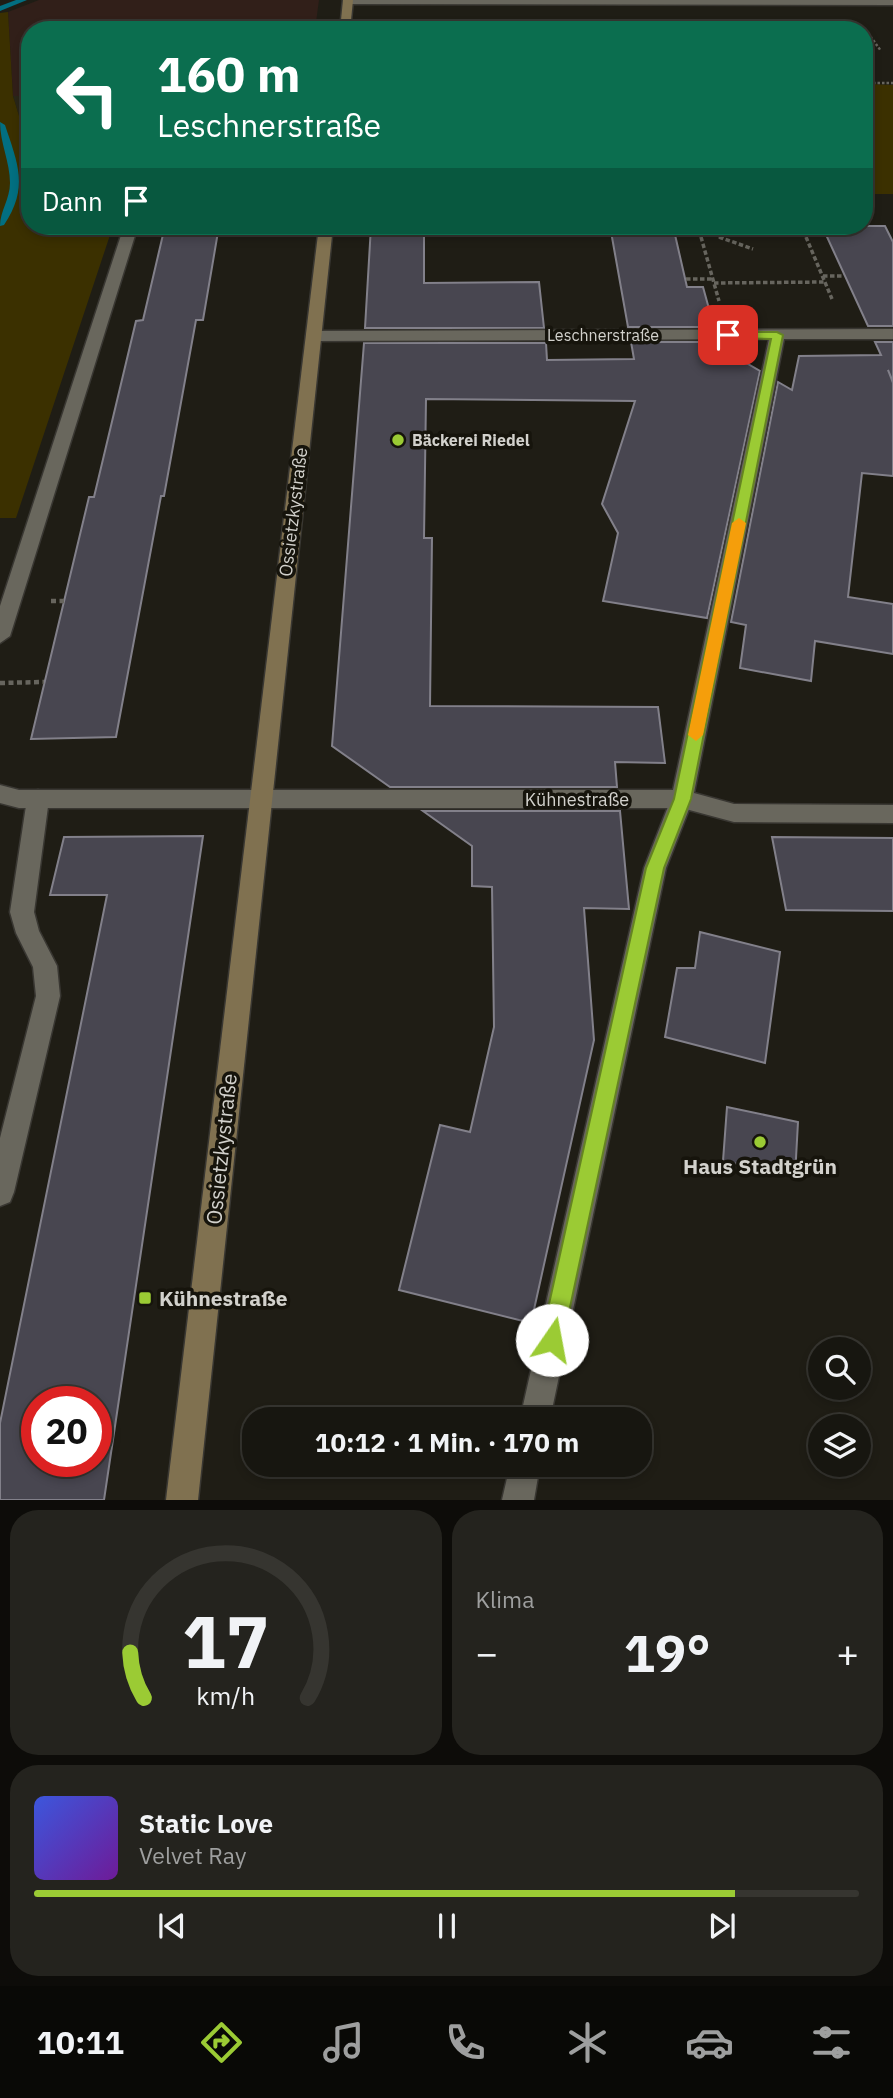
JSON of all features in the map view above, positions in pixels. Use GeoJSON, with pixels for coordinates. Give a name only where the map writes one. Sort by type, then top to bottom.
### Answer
{"type":"FeatureCollection","features":[{"type":"Feature","properties":{"kind":"main road"},"geometry":{"type":"LineString","coordinates":[[346,21],[348,1]]}},
{"type":"Feature","properties":{"kind":"main road","name":"Ossietzkystraße"},"geometry":{"type":"LineString","coordinates":[[182,1500],[325,235]]}},
{"type":"Feature","properties":{"kind":"street"},"geometry":{"type":"LineString","coordinates":[[348,1],[893,2]]}},
{"type":"Feature","properties":{"kind":"street"},"geometry":{"type":"LineString","coordinates":[[0,636],[128,235]]}},
{"type":"Feature","properties":{"kind":"street","name":"Leschnerstraße"},"geometry":{"type":"LineString","coordinates":[[314,336],[893,334]]}},
{"type":"Feature","properties":{"kind":"street"},"geometry":{"type":"LineString","coordinates":[[538,1407],[655,868],[682,799],[777,335]]}},
{"type":"Feature","properties":{"kind":"street"},"geometry":{"type":"LineString","coordinates":[[0,794],[19,799],[260,799]]}},
{"type":"Feature","properties":{"kind":"street"},"geometry":{"type":"LineString","coordinates":[[0,1192],[48,996],[45,966],[28,933],[22,912],[38,799]]}},
{"type":"Feature","properties":{"kind":"street","name":"Kühnestraße"},"geometry":{"type":"LineString","coordinates":[[260,799],[682,799],[734,813],[893,814]]}},
{"type":"Feature","properties":{"kind":"street"},"geometry":{"type":"LineString","coordinates":[[518,1500],[523,1477]]}},
{"type":"Feature","properties":{"kind":"path"},"geometry":{"type":"LineString","coordinates":[[873,83],[893,83]]}},
{"type":"Feature","properties":{"kind":"path"},"geometry":{"type":"LineString","coordinates":[[701,235],[728,335]]}},
{"type":"Feature","properties":{"kind":"path"},"geometry":{"type":"LineString","coordinates":[[719,235],[753,249]]}},
{"type":"Feature","properties":{"kind":"path"},"geometry":{"type":"LineString","coordinates":[[807,235],[845,334]]}},
{"type":"Feature","properties":{"kind":"path"},"geometry":{"type":"LineString","coordinates":[[823,276],[842,276]]}},
{"type":"Feature","properties":{"kind":"path"},"geometry":{"type":"LineString","coordinates":[[686,279],[825,282]]}},
{"type":"Feature","properties":{"kind":"path"},"geometry":{"type":"LineString","coordinates":[[0,683],[44,682]]}},
{"type":"Feature","properties":{"kind":"shaded area"},"geometry":{"type":"Polygon","coordinates":[[[39,0],[319,0],[316,21],[21,21],[21,96],[13,96],[8,12],[39,0]]]}},
{"type":"Feature","properties":{"kind":"shaded area"},"geometry":{"type":"Polygon","coordinates":[[[8,12],[13,96],[21,122],[21,235],[110,235],[16,518],[0,518],[0,13],[8,12]]]}},
{"type":"Feature","properties":{"kind":"shaded area"},"geometry":{"type":"Polygon","coordinates":[[[873,84],[893,85],[893,194],[873,194],[873,84]]]}},
{"type":"Feature","properties":{"kind":"shaded area"},"geometry":{"type":"Polygon","coordinates":[[[13,96],[21,96],[21,122],[13,96]]]}},
{"type":"Feature","properties":{"kind":"building"},"geometry":{"type":"Polygon","coordinates":[[[873,226],[885,226],[893,242],[893,326],[868,326],[826,235],[873,235],[873,226]]]}},
{"type":"Feature","properties":{"kind":"building"},"geometry":{"type":"Polygon","coordinates":[[[163,235],[217,235],[203,320],[196,320],[116,737],[31,739],[89,497],[94,497],[136,321],[143,320],[163,235]]]}},
{"type":"Feature","properties":{"kind":"building"},"geometry":{"type":"Polygon","coordinates":[[[370,235],[424,235],[424,283],[539,282],[544,328],[365,328],[370,235]]]}},
{"type":"Feature","properties":{"kind":"building"},"geometry":{"type":"Polygon","coordinates":[[[612,235],[675,235],[687,287],[703,287],[714,327],[628,327],[612,235]]]}},
{"type":"Feature","properties":{"kind":"building"},"geometry":{"type":"Polygon","coordinates":[[[631,342],[718,342],[719,347],[760,371],[707,618],[603,601],[618,533],[602,504],[635,401],[426,399],[424,538],[432,538],[430,706],[658,707],[665,763],[615,762],[617,787],[390,787],[332,746],[364,343],[546,343],[547,360],[634,359],[631,342]]]}},
{"type":"Feature","properties":{"kind":"building"},"geometry":{"type":"Polygon","coordinates":[[[875,342],[893,342],[893,382],[888,370],[893,383],[893,476],[862,473],[848,597],[893,604],[893,654],[815,641],[811,681],[740,668],[746,625],[731,622],[778,382],[792,390],[799,356],[881,355],[875,342]]]}},
{"type":"Feature","properties":{"kind":"building"},"geometry":{"type":"Polygon","coordinates":[[[423,811],[620,811],[629,909],[584,908],[594,1040],[531,1323],[399,1290],[440,1125],[470,1132],[494,1027],[492,887],[472,886],[472,846],[423,811]]]}},
{"type":"Feature","properties":{"kind":"building"},"geometry":{"type":"Polygon","coordinates":[[[203,836],[112,1446],[112,1386],[21,1386],[21,1477],[107,1477],[104,1500],[0,1500],[0,1423],[107,895],[50,895],[64,837],[203,836]]]}},
{"type":"Feature","properties":{"kind":"building"},"geometry":{"type":"Polygon","coordinates":[[[772,837],[893,838],[893,911],[786,910],[772,837]]]}},
{"type":"Feature","properties":{"kind":"building"},"geometry":{"type":"Polygon","coordinates":[[[700,932],[780,952],[765,1063],[665,1037],[677,968],[695,968],[700,932]]]}},
{"type":"Feature","properties":{"kind":"building","name":"Haus Stadtgrün"},"geometry":{"type":"Polygon","coordinates":[[[727,1107],[798,1122],[795,1176],[723,1161],[727,1107]]]}},
{"type":"Feature","properties":{"kind":"waterway"},"geometry":{"type":"LineString","coordinates":[[0,9],[23,0]]}},
{"type":"Feature","properties":{"kind":"waterway"},"geometry":{"type":"LineString","coordinates":[[0,125],[15,175],[13,199],[0,223]]}},
{"type":"Feature","properties":{"kind":"slow traffic"},"geometry":{"type":"LineString","coordinates":[[696,735],[739,523]]}},
{"type":"Feature","properties":{"kind":"place","name":"Bäckerei Riedel"},"geometry":{"type":"Point","coordinates":[398,440]}},
{"type":"Feature","properties":{"kind":"place","name":"Haus Stadtgrün"},"geometry":{"type":"Point","coordinates":[760,1142]}},
{"type":"Feature","properties":{"kind":"place","name":"Kühnestraße"},"geometry":{"type":"Point","coordinates":[145,1298]}},
{"type":"Feature","properties":{"kind":"route"},"geometry":{"type":"LineString","coordinates":[[552,1340],[655,868],[682,799],[777,335],[728,335]]}}]}
